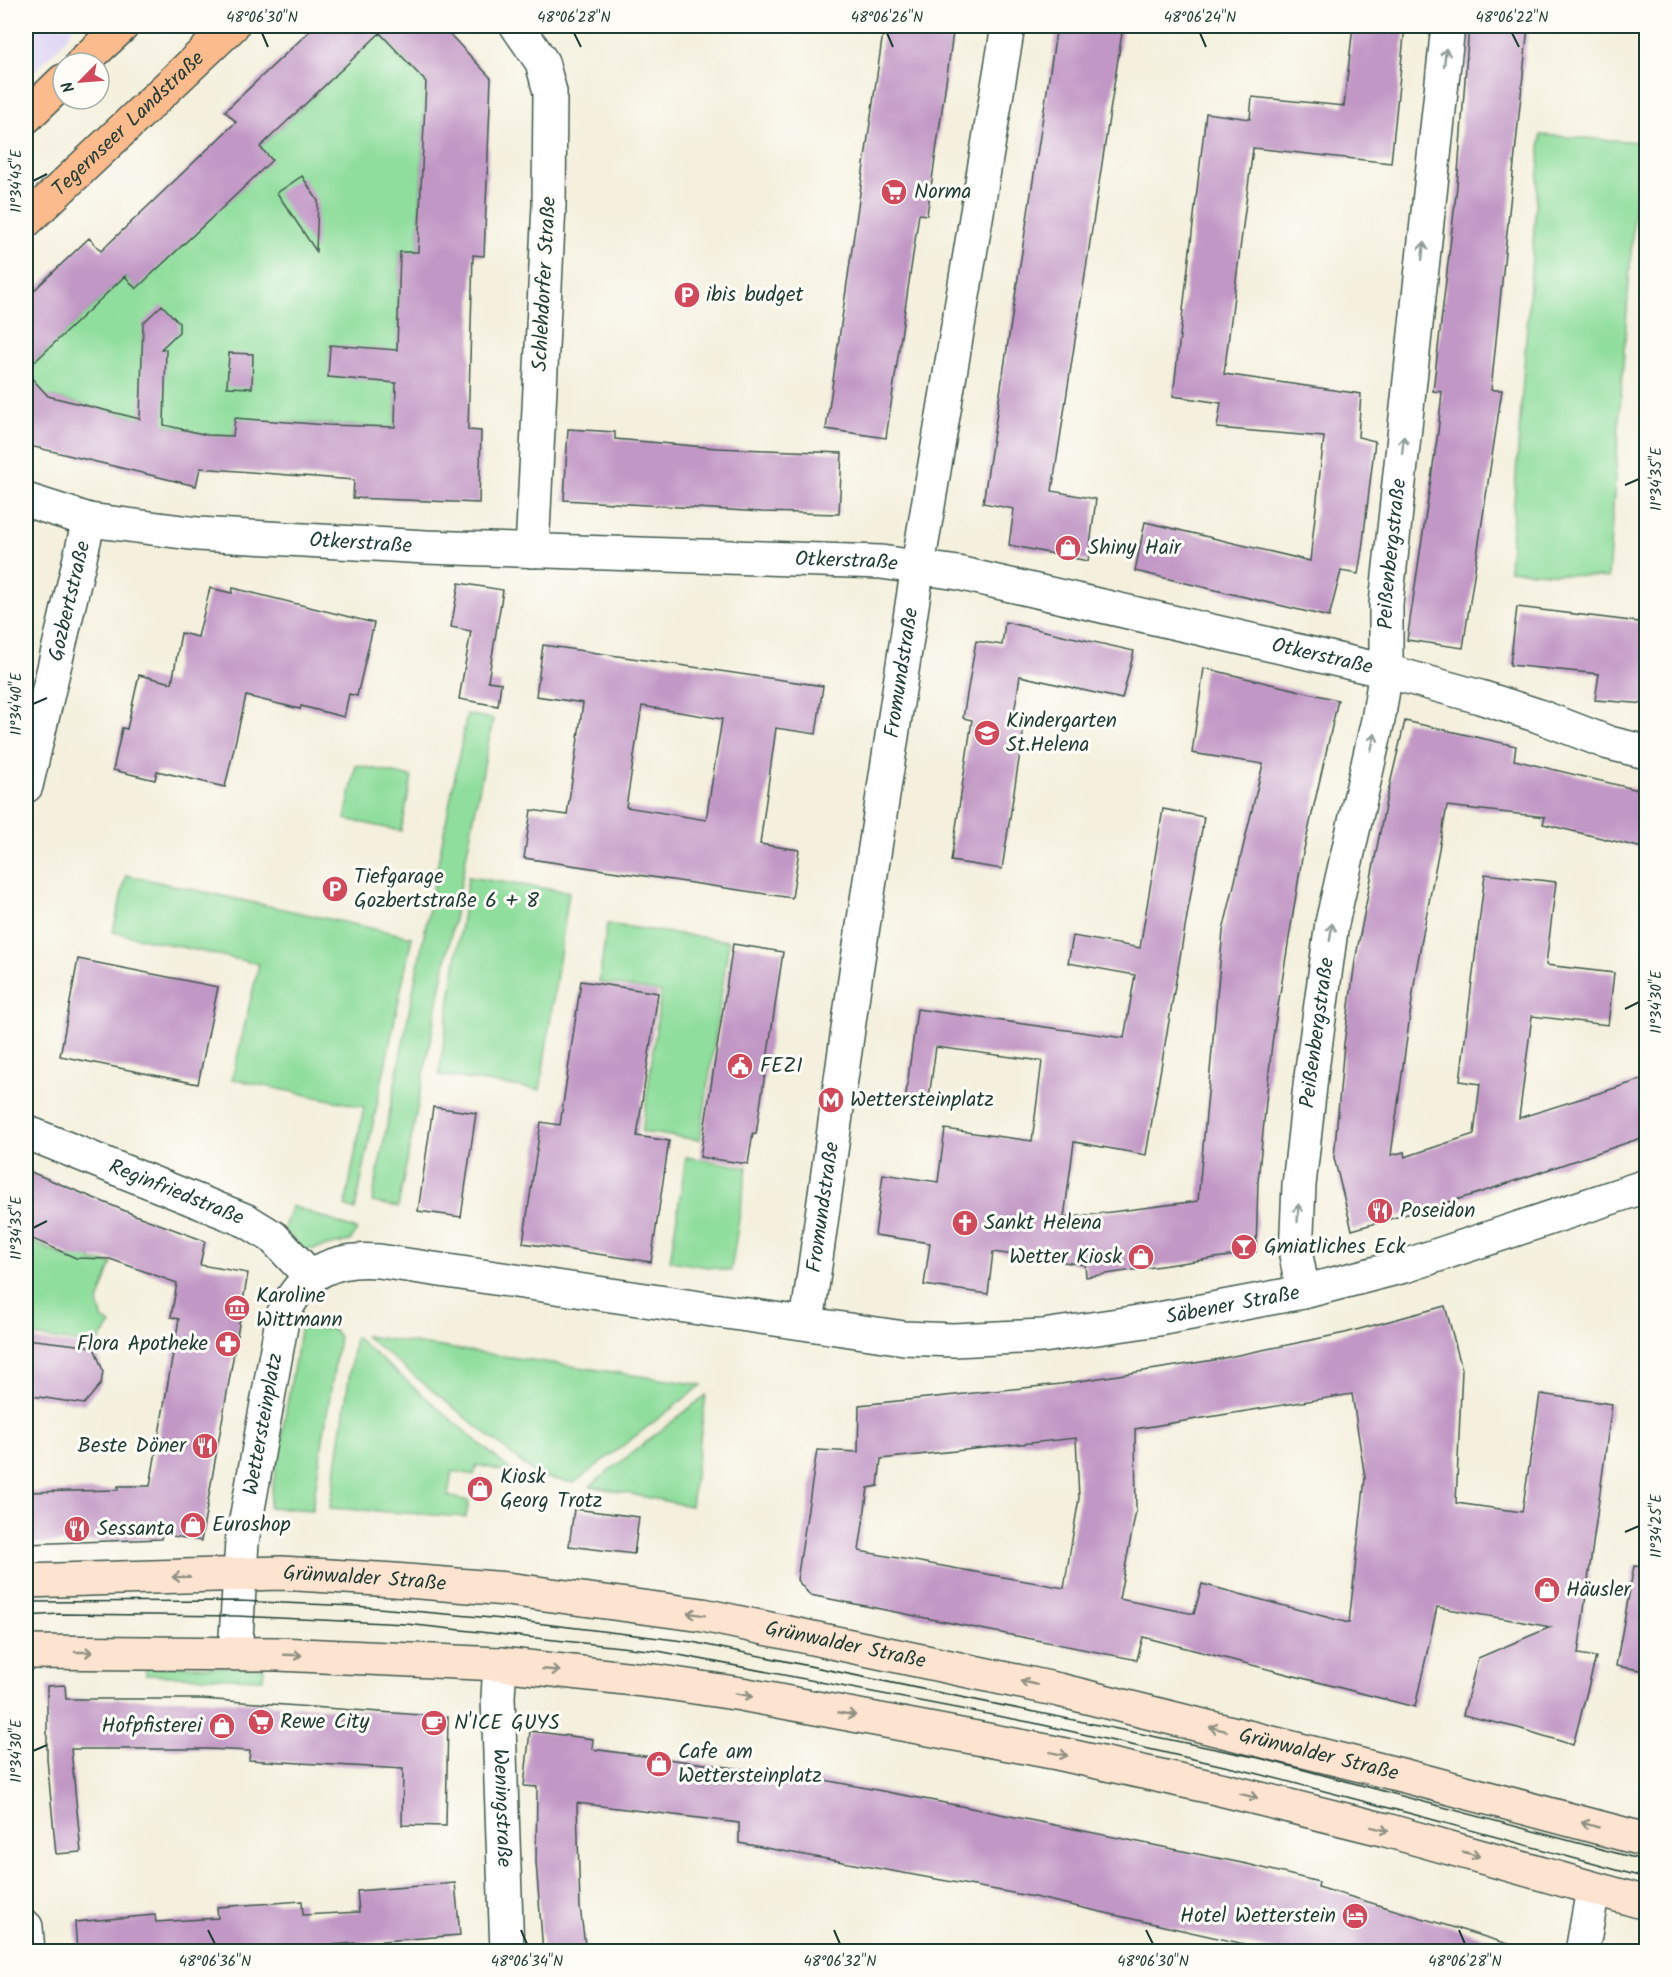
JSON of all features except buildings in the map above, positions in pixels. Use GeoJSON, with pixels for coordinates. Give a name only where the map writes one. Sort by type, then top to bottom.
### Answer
{"type":"FeatureCollection","features":[{"type":"Feature","properties":{"kind":"highway"},"geometry":{"type":"LineString","coordinates":[[95,51],[121,26]]}},
{"type":"Feature","properties":{"kind":"highway","name":"Tegernseer Landstraße"},"geometry":{"type":"LineString","coordinates":[[26,221],[232,26]]}},
{"type":"Feature","properties":{"kind":"highway"},"geometry":{"type":"LineString","coordinates":[[26,117],[51,93]]}},
{"type":"Feature","properties":{"kind":"main road","name":"Grünwalder Straße"},"geometry":{"type":"LineString","coordinates":[[26,1581],[281,1573],[507,1589],[720,1618],[1059,1690],[1405,1776],[1647,1840]]}},
{"type":"Feature","properties":{"kind":"main road"},"geometry":{"type":"LineString","coordinates":[[26,1652],[235,1653],[500,1664],[741,1694],[1052,1752],[1220,1789],[1386,1830],[1647,1903]]}},
{"type":"Feature","properties":{"kind":"street","name":"Schlehdorfer Straße"},"geometry":{"type":"LineString","coordinates":[[517,26],[542,62],[550,92],[549,217],[532,551]]}},
{"type":"Feature","properties":{"kind":"street","name":"Fromundstraße"},"geometry":{"type":"LineString","coordinates":[[807,1323],[856,972],[918,566],[1008,26]]}},
{"type":"Feature","properties":{"kind":"street","name":"Peißenbergstraße"},"geometry":{"type":"LineString","coordinates":[[1304,1292],[1296,1255],[1299,1185],[1311,1077],[1332,923],[1378,720],[1386,671],[1386,604],[1448,26]]}},
{"type":"Feature","properties":{"kind":"street","name":"Otkerstraße"},"geometry":{"type":"LineString","coordinates":[[26,500],[89,520],[210,535],[336,543],[881,562],[918,566],[1102,604],[1386,671],[1480,697],[1536,715],[1609,743],[1647,752]]}},
{"type":"Feature","properties":{"kind":"street","name":"Gozbertstraße"},"geometry":{"type":"LineString","coordinates":[[26,786],[89,520]]}},
{"type":"Feature","properties":{"kind":"street","name":"Reginfriedstraße"},"geometry":{"type":"LineString","coordinates":[[26,1132],[247,1221],[273,1237],[310,1277]]}},
{"type":"Feature","properties":{"kind":"street","name":"Säbener Straße"},"geometry":{"type":"LineString","coordinates":[[807,1323],[903,1338],[953,1340],[1044,1336],[1159,1318],[1304,1292],[1408,1265],[1647,1186]]}},
{"type":"Feature","properties":{"kind":"street","name":"Wettersteinplatz"},"geometry":{"type":"LineString","coordinates":[[235,1653],[242,1542],[283,1315],[290,1299],[300,1285],[310,1277],[337,1263],[369,1260],[807,1323]]}},
{"type":"Feature","properties":{"kind":"street","name":"Weningstraße"},"geometry":{"type":"LineString","coordinates":[[500,1664],[498,1705],[507,1952]]}},
{"type":"Feature","properties":{"kind":"street"},"geometry":{"type":"LineString","coordinates":[[1582,1952],[1593,1889]]}},
{"type":"Feature","properties":{"kind":"street"},"geometry":{"type":"LineString","coordinates":[[26,1927],[28,1952]]}},
{"type":"Feature","properties":{"kind":"shaded area"},"geometry":{"type":"Polygon","coordinates":[[[26,26],[72,26],[72,30],[61,45],[55,51],[51,51],[51,55],[26,79],[26,26]]]}},
{"type":"Feature","properties":{"kind":"green space"},"geometry":{"type":"Polygon","coordinates":[[[380,33],[426,82],[418,252],[400,252],[395,428],[236,419],[233,436],[207,435],[39,394],[26,370],[125,276],[136,288],[260,147],[380,33]]]}},
{"type":"Feature","properties":{"kind":"green space"},"geometry":{"type":"Polygon","coordinates":[[[1541,135],[1639,142],[1608,578],[1509,570],[1541,135]]]}},
{"type":"Feature","properties":{"kind":"green space"},"geometry":{"type":"Polygon","coordinates":[[[467,714],[493,719],[398,1207],[372,1202],[467,714]]]}},
{"type":"Feature","properties":{"kind":"green space"},"geometry":{"type":"Polygon","coordinates":[[[356,765],[412,777],[401,831],[345,819],[356,765]]]}},
{"type":"Feature","properties":{"kind":"green space"},"geometry":{"type":"Polygon","coordinates":[[[126,875],[412,937],[355,1210],[345,1206],[364,1107],[232,1079],[259,964],[113,932],[126,875]]]}},
{"type":"Feature","properties":{"kind":"green space"},"geometry":{"type":"Polygon","coordinates":[[[468,877],[569,892],[540,1090],[439,1075],[468,877]]]}},
{"type":"Feature","properties":{"kind":"green space"},"geometry":{"type":"Polygon","coordinates":[[[607,924],[729,941],[700,1140],[642,1132],[661,992],[599,982],[607,924]]]}},
{"type":"Feature","properties":{"kind":"green space"},"geometry":{"type":"Polygon","coordinates":[[[686,1157],[747,1167],[731,1271],[670,1261],[686,1157]]]}},
{"type":"Feature","properties":{"kind":"green space"},"geometry":{"type":"Polygon","coordinates":[[[292,1206],[357,1230],[350,1241],[304,1249],[283,1230],[292,1206]]]}},
{"type":"Feature","properties":{"kind":"green space"},"geometry":{"type":"Polygon","coordinates":[[[26,1239],[70,1259],[75,1248],[91,1255],[92,1261],[112,1263],[98,1302],[103,1320],[111,1324],[96,1345],[26,1335],[26,1239]]]}},
{"type":"Feature","properties":{"kind":"green space"},"geometry":{"type":"Polygon","coordinates":[[[301,1325],[334,1330],[339,1337],[312,1510],[269,1507],[301,1325]]]}},
{"type":"Feature","properties":{"kind":"green space"},"geometry":{"type":"Polygon","coordinates":[[[365,1336],[702,1385],[574,1483],[538,1476],[365,1336]]]}},
{"type":"Feature","properties":{"kind":"green space"},"geometry":{"type":"Polygon","coordinates":[[[355,1337],[514,1473],[477,1465],[474,1475],[452,1471],[448,1496],[469,1501],[466,1517],[330,1508],[355,1337]]]}},
{"type":"Feature","properties":{"kind":"green space"},"geometry":{"type":"Polygon","coordinates":[[[706,1395],[691,1506],[590,1486],[706,1395]]]}},
{"type":"Feature","properties":{"kind":"green space"},"geometry":{"type":"Polygon","coordinates":[[[145,1665],[264,1668],[263,1679],[146,1675],[145,1665]]]}},
{"type":"Feature","properties":{"kind":"tram line"},"geometry":{"type":"LineString","coordinates":[[26,1602],[238,1601],[355,1606],[503,1619],[692,1642],[1259,1758],[1646,1861]]}},
{"type":"Feature","properties":{"kind":"tram line"},"geometry":{"type":"LineString","coordinates":[[26,1616],[59,1614],[237,1616],[406,1624],[658,1651],[1034,1723],[1255,1773],[1646,1878]]}},
{"type":"Feature","properties":{"kind":"place","name":"Norma"},"geometry":{"type":"Point","coordinates":[894,192]}},
{"type":"Feature","properties":{"kind":"place","name":"ibis budget"},"geometry":{"type":"Point","coordinates":[687,295]}},
{"type":"Feature","properties":{"kind":"place","name":"Shiny Hair"},"geometry":{"type":"Point","coordinates":[1068,548]}},
{"type":"Feature","properties":{"kind":"place","name":"Kindergarten St.Helena"},"geometry":{"type":"Point","coordinates":[987,733]}},
{"type":"Feature","properties":{"kind":"place","name":"Tiefgarage Gozbertstraße 6 + 8"},"geometry":{"type":"Point","coordinates":[335,889]}},
{"type":"Feature","properties":{"kind":"place","name":"FEZI"},"geometry":{"type":"Point","coordinates":[740,1066]}},
{"type":"Feature","properties":{"kind":"place","name":"Wettersteinplatz"},"geometry":{"type":"Point","coordinates":[831,1100]}},
{"type":"Feature","properties":{"kind":"place","name":"Poseidon"},"geometry":{"type":"Point","coordinates":[1380,1211]}},
{"type":"Feature","properties":{"kind":"place","name":"Sankt Helena"},"geometry":{"type":"Point","coordinates":[965,1223]}},
{"type":"Feature","properties":{"kind":"place","name":"Gmiatliches Eck"},"geometry":{"type":"Point","coordinates":[1244,1247]}},
{"type":"Feature","properties":{"kind":"place","name":"Wetter Kiosk"},"geometry":{"type":"Point","coordinates":[1141,1257]}},
{"type":"Feature","properties":{"kind":"place","name":"Karoline Wittmann"},"geometry":{"type":"Point","coordinates":[237,1308]}},
{"type":"Feature","properties":{"kind":"place","name":"Flora Apotheke"},"geometry":{"type":"Point","coordinates":[228,1344]}},
{"type":"Feature","properties":{"kind":"place","name":"Beste Döner"},"geometry":{"type":"Point","coordinates":[205,1446]}},
{"type":"Feature","properties":{"kind":"place","name":"Kiosk Georg Trotz"},"geometry":{"type":"Point","coordinates":[480,1489]}},
{"type":"Feature","properties":{"kind":"place","name":"Euroshop"},"geometry":{"type":"Point","coordinates":[193,1525]}},
{"type":"Feature","properties":{"kind":"place","name":"Sessanta"},"geometry":{"type":"Point","coordinates":[77,1529]}},
{"type":"Feature","properties":{"kind":"place","name":"Häusler"},"geometry":{"type":"Point","coordinates":[1547,1590]}},
{"type":"Feature","properties":{"kind":"place","name":"Rewe City"},"geometry":{"type":"Point","coordinates":[261,1722]}},
{"type":"Feature","properties":{"kind":"place","name":"N'ICE GUYS"},"geometry":{"type":"Point","coordinates":[434,1723]}},
{"type":"Feature","properties":{"kind":"place","name":"Hofpfisterei"},"geometry":{"type":"Point","coordinates":[222,1726]}},
{"type":"Feature","properties":{"kind":"place","name":"Cafe am Wettersteinplatz"},"geometry":{"type":"Point","coordinates":[659,1764]}},
{"type":"Feature","properties":{"kind":"place","name":"Hotel Wetterstein"},"geometry":{"type":"Point","coordinates":[1355,1916]}}]}
